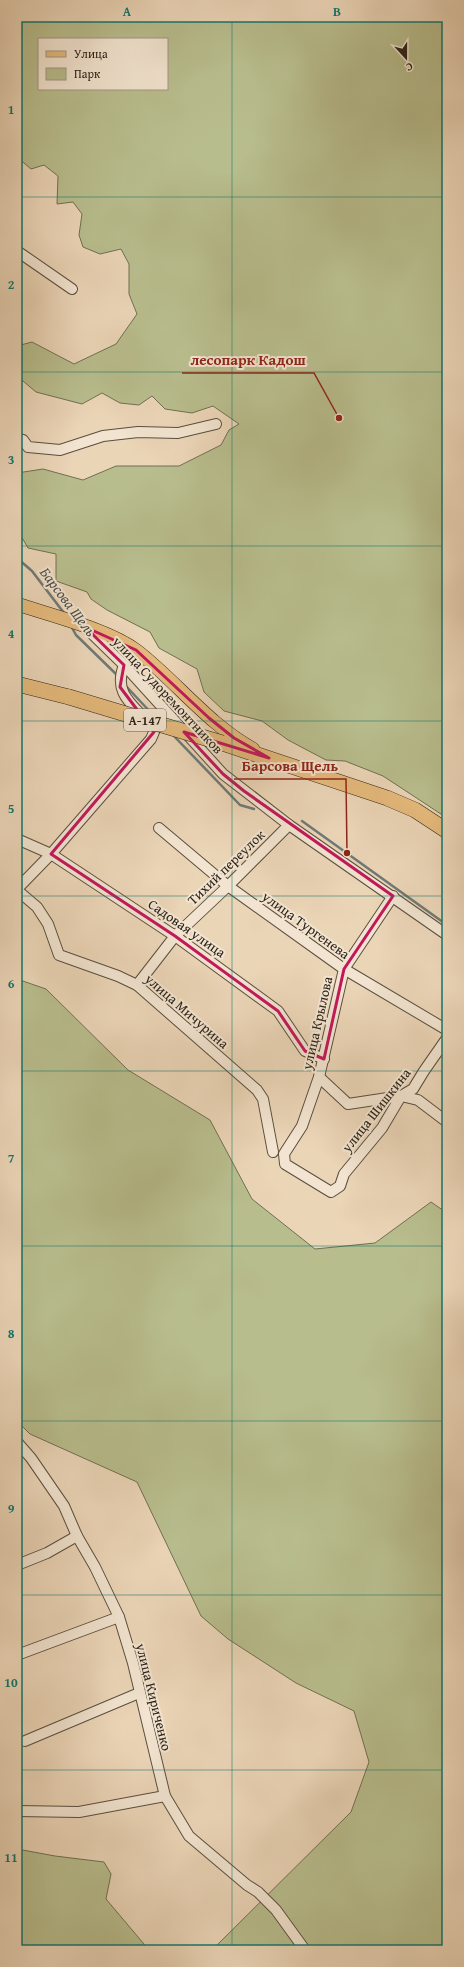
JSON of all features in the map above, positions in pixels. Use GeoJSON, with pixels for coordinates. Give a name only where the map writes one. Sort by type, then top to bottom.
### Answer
{"type":"FeatureCollection","features":[{"type":"Feature","properties":{"kind":"highway","name":"А-147"},"geometry":{"type":"LineString","coordinates":[[17,684],[69,697],[222,743],[387,798],[415,810],[447,831]]}},
{"type":"Feature","properties":{"kind":"main road"},"geometry":{"type":"LineString","coordinates":[[17,604],[82,626],[136,650],[209,718],[234,738],[269,758]]}},
{"type":"Feature","properties":{"kind":"street"},"geometry":{"type":"LineString","coordinates":[[17,251],[72,289]]}},
{"type":"Feature","properties":{"kind":"street"},"geometry":{"type":"LineString","coordinates":[[17,439],[23,440],[28,447],[60,450],[103,436],[138,432],[178,433],[216,424]]}},
{"type":"Feature","properties":{"kind":"street","name":"улица Судоремонтников"},"geometry":{"type":"LineString","coordinates":[[82,626],[124,665],[223,774],[289,825],[447,935]]}},
{"type":"Feature","properties":{"kind":"street"},"geometry":{"type":"LineString","coordinates":[[17,890],[51,854],[151,739],[154,732],[153,728],[124,696],[120,688],[120,675],[124,665]]}},
{"type":"Feature","properties":{"kind":"street","name":"Тихий переулок"},"geometry":{"type":"LineString","coordinates":[[137,985],[176,936],[289,825]]}},
{"type":"Feature","properties":{"kind":"street","name":"улица Тургенева"},"geometry":{"type":"LineString","coordinates":[[158,828],[228,886],[344,969],[447,1030]]}},
{"type":"Feature","properties":{"kind":"street","name":"Садовая улица"},"geometry":{"type":"LineString","coordinates":[[17,839],[51,854],[176,936],[278,1011],[305,1051],[324,1059]]}},
{"type":"Feature","properties":{"kind":"street","name":"улица Мичурина"},"geometry":{"type":"LineString","coordinates":[[17,890],[37,907],[48,924],[59,955],[118,976],[137,985],[257,1090],[262,1099],[274,1152]]}},
{"type":"Feature","properties":{"kind":"street","name":"улица Крылова"},"geometry":{"type":"LineString","coordinates":[[285,1164],[284,1154],[302,1126],[319,1078],[344,969],[393,896]]}},
{"type":"Feature","properties":{"kind":"street","name":"улица Шишкина"},"geometry":{"type":"LineString","coordinates":[[285,1164],[331,1192],[340,1186],[344,1174],[382,1128],[401,1096],[413,1089],[447,1038]]}},
{"type":"Feature","properties":{"kind":"street"},"geometry":{"type":"LineString","coordinates":[[319,1078],[348,1104],[401,1096],[418,1100],[447,1122]]}},
{"type":"Feature","properties":{"kind":"street","name":"улица Кириченко"},"geometry":{"type":"LineString","coordinates":[[17,1442],[31,1458],[64,1506],[77,1536],[95,1567],[119,1617],[133,1663],[165,1796],[189,1836],[247,1885],[258,1892],[276,1910],[305,1950]]}},
{"type":"Feature","properties":{"kind":"street"},"geometry":{"type":"LineString","coordinates":[[17,1565],[47,1553],[77,1536]]}},
{"type":"Feature","properties":{"kind":"street"},"geometry":{"type":"LineString","coordinates":[[17,1655],[119,1617]]}},
{"type":"Feature","properties":{"kind":"street"},"geometry":{"type":"LineString","coordinates":[[25,1741],[139,1693]]}},
{"type":"Feature","properties":{"kind":"street"},"geometry":{"type":"LineString","coordinates":[[17,1811],[78,1812],[165,1796]]}},
{"type":"Feature","properties":{"kind":"highlighted area"},"geometry":{"type":"Polygon","coordinates":[[[85,627],[136,650],[209,718],[234,738],[269,758],[184,732],[223,774],[244,791],[393,896],[344,969],[324,1059],[305,1051],[278,1011],[175,936],[51,854],[154,732],[120,687],[124,665],[85,627]]]}},
{"type":"Feature","properties":{"kind":"green space"},"geometry":{"type":"Polygon","coordinates":[[[17,17],[447,17],[447,818],[383,776],[345,761],[326,760],[288,740],[262,721],[224,711],[204,692],[197,669],[159,648],[150,632],[107,610],[91,599],[87,592],[56,581],[56,554],[28,548],[17,529],[17,473],[43,469],[83,480],[116,466],[179,466],[221,445],[229,430],[239,424],[213,406],[192,413],[165,409],[152,396],[139,405],[120,403],[102,393],[82,404],[36,392],[23,381],[17,382],[17,346],[32,342],[74,364],[116,344],[137,314],[129,294],[129,264],[121,249],[100,254],[83,247],[79,235],[82,214],[73,202],[57,204],[58,176],[44,165],[31,169],[17,157],[17,17]]]}},
{"type":"Feature","properties":{"kind":"green space"},"geometry":{"type":"Polygon","coordinates":[[[17,979],[46,989],[128,1070],[210,1120],[252,1199],[315,1249],[375,1243],[431,1202],[447,1213],[447,1950],[212,1950],[351,1812],[369,1762],[354,1711],[296,1683],[228,1639],[201,1616],[137,1482],[30,1434],[17,1421],[17,979]]]}},
{"type":"Feature","properties":{"kind":"green space"},"geometry":{"type":"Polygon","coordinates":[[[17,1849],[55,1856],[104,1862],[111,1874],[106,1899],[149,1950],[17,1950],[17,1849]]]}},
{"type":"Feature","properties":{"kind":"waterway","name":"Барсова Щель"},"geometry":{"type":"LineString","coordinates":[[17,558],[32,571],[64,613]]}},
{"type":"Feature","properties":{"kind":"waterway","name":"Барсова Щель"},"geometry":{"type":"LineString","coordinates":[[71,626],[76,635],[118,676]]}},
{"type":"Feature","properties":{"kind":"waterway","name":"Барсова Щель"},"geometry":{"type":"LineString","coordinates":[[125,685],[154,716]]}},
{"type":"Feature","properties":{"kind":"waterway","name":"Барсова Щель"},"geometry":{"type":"LineString","coordinates":[[172,734],[240,805],[254,809]]}},
{"type":"Feature","properties":{"kind":"waterway","name":"Барсова Щель"},"geometry":{"type":"LineString","coordinates":[[302,821],[447,925]]}},
{"type":"Feature","properties":{"kind":"place","name":"лесопарк Кадош"},"geometry":{"type":"Point","coordinates":[339,418]}},
{"type":"Feature","properties":{"kind":"place","name":"Барсова Щель"},"geometry":{"type":"Point","coordinates":[347,853]}}]}
